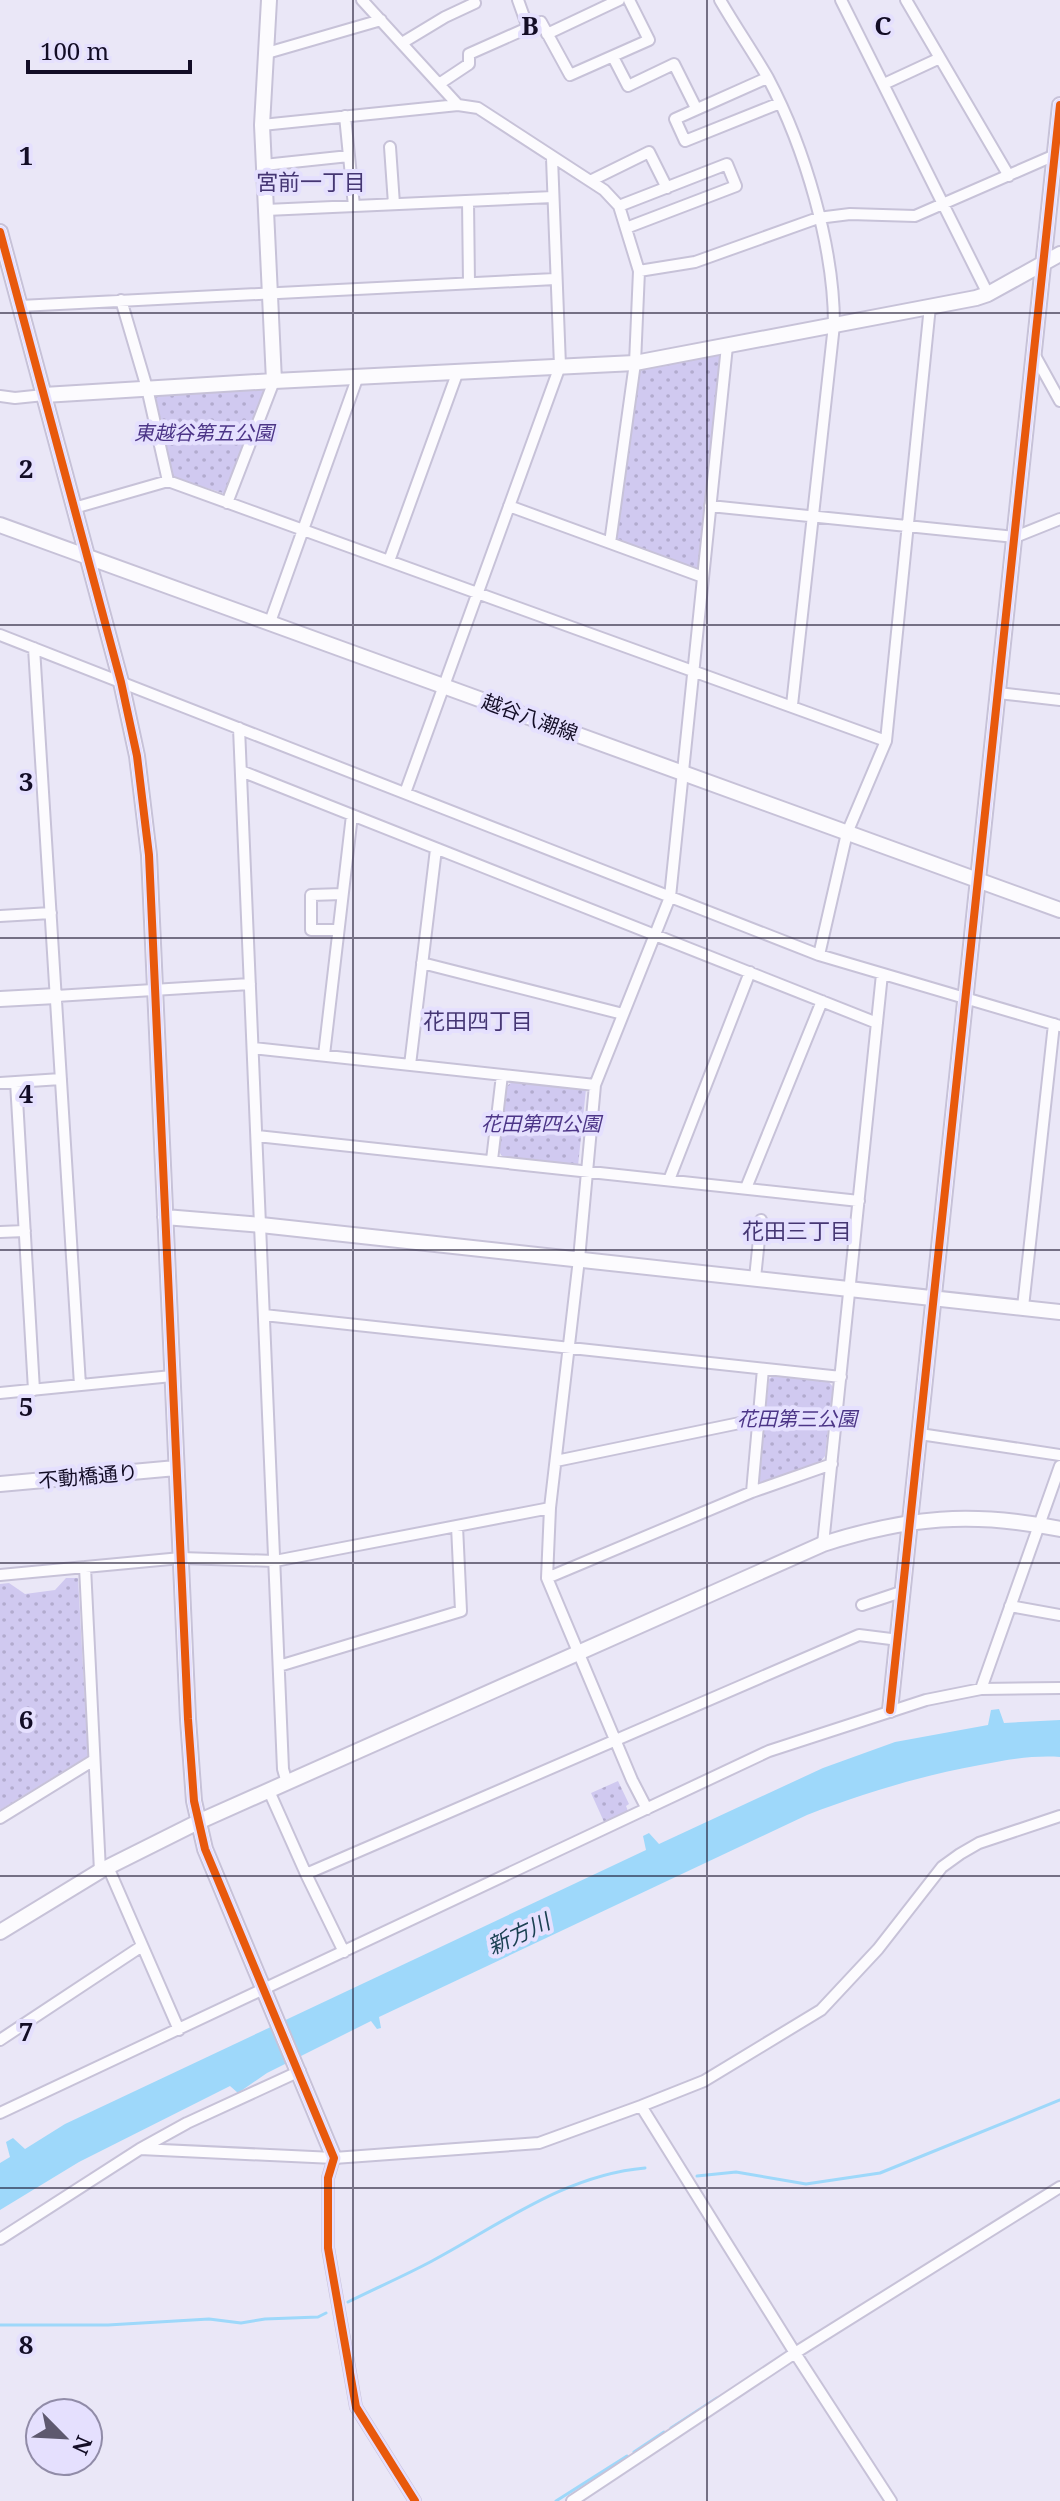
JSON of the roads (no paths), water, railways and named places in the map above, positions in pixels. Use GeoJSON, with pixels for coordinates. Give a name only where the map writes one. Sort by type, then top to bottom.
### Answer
{"type":"FeatureCollection","features":[{"type":"Feature","properties":{"kind":"street"},"geometry":{"type":"LineString","coordinates":[[227,503],[274,381],[262,125],[269,0]]}},
{"type":"Feature","properties":{"kind":"street"},"geometry":{"type":"LineString","coordinates":[[362,0],[458,105]]}},
{"type":"Feature","properties":{"kind":"street"},"geometry":{"type":"LineString","coordinates":[[518,0],[528,28]]}},
{"type":"Feature","properties":{"kind":"street"},"geometry":{"type":"LineString","coordinates":[[547,34],[619,0]]}},
{"type":"Feature","properties":{"kind":"street"},"geometry":{"type":"LineString","coordinates":[[439,84],[469,64],[469,54],[541,22],[570,75],[613,57],[649,40],[629,0]]}},
{"type":"Feature","properties":{"kind":"street"},"geometry":{"type":"LineString","coordinates":[[720,0],[780,103],[807,174],[831,268],[834,325],[792,705]]}},
{"type":"Feature","properties":{"kind":"street"},"geometry":{"type":"LineString","coordinates":[[841,0],[988,294]]}},
{"type":"Feature","properties":{"kind":"street"},"geometry":{"type":"LineString","coordinates":[[906,0],[1009,176]]}},
{"type":"Feature","properties":{"kind":"street"},"geometry":{"type":"LineString","coordinates":[[402,43],[475,3]]}},
{"type":"Feature","properties":{"kind":"street"},"geometry":{"type":"LineString","coordinates":[[267,53],[381,20]]}},
{"type":"Feature","properties":{"kind":"street"},"geometry":{"type":"LineString","coordinates":[[613,57],[628,86],[674,64],[696,108]]}},
{"type":"Feature","properties":{"kind":"street"},"geometry":{"type":"LineString","coordinates":[[884,84],[940,58]]}},
{"type":"Feature","properties":{"kind":"street"},"geometry":{"type":"LineString","coordinates":[[767,78],[675,119],[685,141],[780,103]]}},
{"type":"Feature","properties":{"kind":"street"},"geometry":{"type":"LineString","coordinates":[[262,125],[458,105],[478,108],[604,190],[619,206],[639,271],[635,363],[610,543]]}},
{"type":"Feature","properties":{"kind":"street"},"geometry":{"type":"LineString","coordinates":[[890,1710],[1060,105]]}},
{"type":"Feature","properties":{"kind":"street"},"geometry":{"type":"LineString","coordinates":[[345,116],[354,206]]}},
{"type":"Feature","properties":{"kind":"street"},"geometry":{"type":"LineString","coordinates":[[390,147],[394,204]]}},
{"type":"Feature","properties":{"kind":"street"},"geometry":{"type":"LineString","coordinates":[[590,181],[649,152],[667,188]]}},
{"type":"Feature","properties":{"kind":"street"},"geometry":{"type":"LineString","coordinates":[[639,271],[695,262],[818,218],[850,214],[915,216],[1055,155]]}},
{"type":"Feature","properties":{"kind":"street"},"geometry":{"type":"LineString","coordinates":[[264,165],[349,156]]}},
{"type":"Feature","properties":{"kind":"street"},"geometry":{"type":"LineString","coordinates":[[405,793],[560,366],[552,158]]}},
{"type":"Feature","properties":{"kind":"street"},"geometry":{"type":"LineString","coordinates":[[619,206],[727,164],[736,186],[626,228]]}},
{"type":"Feature","properties":{"kind":"street"},"geometry":{"type":"LineString","coordinates":[[266,210],[553,197]]}},
{"type":"Feature","properties":{"kind":"street"},"geometry":{"type":"LineString","coordinates":[[468,201],[469,283]]}},
{"type":"Feature","properties":{"kind":"street"},"geometry":{"type":"LineString","coordinates":[[0,232],[121,682],[145,810],[190,1767],[198,1822],[218,1883],[300,2071],[334,2158],[328,2178],[328,2248],[356,2407],[415,2501]]}},
{"type":"Feature","properties":{"kind":"street"},"geometry":{"type":"LineString","coordinates":[[0,396],[15,398],[358,376],[635,363],[988,294],[1060,254]]}},
{"type":"Feature","properties":{"kind":"street"},"geometry":{"type":"LineString","coordinates":[[20,306],[555,279]]}},
{"type":"Feature","properties":{"kind":"street"},"geometry":{"type":"LineString","coordinates":[[121,300],[147,388],[168,481]]}},
{"type":"Feature","properties":{"kind":"street"},"geometry":{"type":"LineString","coordinates":[[819,955],[847,833],[886,741],[930,306]]}},
{"type":"Feature","properties":{"kind":"street"},"geometry":{"type":"LineString","coordinates":[[647,1809],[547,1578],[550,1508],[579,1259],[595,1085],[670,897],[727,346]]}},
{"type":"Feature","properties":{"kind":"street"},"geometry":{"type":"LineString","coordinates":[[1034,354],[1060,401]]}},
{"type":"Feature","properties":{"kind":"street"},"geometry":{"type":"LineString","coordinates":[[389,561],[458,371]]}},
{"type":"Feature","properties":{"kind":"street"},"geometry":{"type":"LineString","coordinates":[[270,622],[358,376]]}},
{"type":"Feature","properties":{"kind":"street"},"geometry":{"type":"LineString","coordinates":[[74,508],[168,481],[886,741]]}},
{"type":"Feature","properties":{"kind":"street"},"geometry":{"type":"LineString","coordinates":[[509,506],[703,577]]}},
{"type":"Feature","properties":{"kind":"street"},"geometry":{"type":"LineString","coordinates":[[710,506],[1015,537],[1060,519]]}},
{"type":"Feature","properties":{"kind":"street","name":"越谷八潮線"},"geometry":{"type":"LineString","coordinates":[[0,525],[1060,910]]}},
{"type":"Feature","properties":{"kind":"street"},"geometry":{"type":"LineString","coordinates":[[0,635],[819,955],[1057,1025],[1055,1066],[1023,1307]]}},
{"type":"Feature","properties":{"kind":"street"},"geometry":{"type":"LineString","coordinates":[[34,648],[80,1385]]}},
{"type":"Feature","properties":{"kind":"street"},"geometry":{"type":"LineString","coordinates":[[998,693],[1060,700]]}},
{"type":"Feature","properties":{"kind":"street"},"geometry":{"type":"LineString","coordinates":[[239,728],[283,1769],[287,1783]]}},
{"type":"Feature","properties":{"kind":"street"},"geometry":{"type":"LineString","coordinates":[[241,771],[877,1023]]}},
{"type":"Feature","properties":{"kind":"street"},"geometry":{"type":"LineString","coordinates":[[324,1055],[352,815]]}},
{"type":"Feature","properties":{"kind":"street"},"geometry":{"type":"LineString","coordinates":[[410,1065],[436,849]]}},
{"type":"Feature","properties":{"kind":"street"},"geometry":{"type":"LineString","coordinates":[[338,930],[311,930],[311,895],[342,894]]}},
{"type":"Feature","properties":{"kind":"street"},"geometry":{"type":"LineString","coordinates":[[0,916],[51,913]]}},
{"type":"Feature","properties":{"kind":"street"},"geometry":{"type":"LineString","coordinates":[[422,963],[623,1014]]}},
{"type":"Feature","properties":{"kind":"street"},"geometry":{"type":"LineString","coordinates":[[669,1180],[750,972]]}},
{"type":"Feature","properties":{"kind":"street"},"geometry":{"type":"LineString","coordinates":[[823,1544],[882,974]]}},
{"type":"Feature","properties":{"kind":"street"},"geometry":{"type":"LineString","coordinates":[[0,999],[250,984]]}},
{"type":"Feature","properties":{"kind":"street"},"geometry":{"type":"LineString","coordinates":[[746,1188],[822,1001]]}},
{"type":"Feature","properties":{"kind":"street"},"geometry":{"type":"LineString","coordinates":[[253,1048],[595,1085]]}},
{"type":"Feature","properties":{"kind":"street"},"geometry":{"type":"LineString","coordinates":[[492,1160],[502,1075]]}},
{"type":"Feature","properties":{"kind":"street"},"geometry":{"type":"LineString","coordinates":[[0,1083],[61,1079]]}},
{"type":"Feature","properties":{"kind":"street"},"geometry":{"type":"LineString","coordinates":[[16,1082],[34,1390]]}},
{"type":"Feature","properties":{"kind":"street"},"geometry":{"type":"LineString","coordinates":[[257,1136],[859,1201]]}},
{"type":"Feature","properties":{"kind":"street"},"geometry":{"type":"LineString","coordinates":[[165,1217],[1060,1312]]}},
{"type":"Feature","properties":{"kind":"street"},"geometry":{"type":"LineString","coordinates":[[755,1278],[761,1220]]}},
{"type":"Feature","properties":{"kind":"street"},"geometry":{"type":"LineString","coordinates":[[0,1232],[25,1231]]}},
{"type":"Feature","properties":{"kind":"street"},"geometry":{"type":"LineString","coordinates":[[264,1315],[841,1377]]}},
{"type":"Feature","properties":{"kind":"street"},"geometry":{"type":"LineString","coordinates":[[752,1492],[763,1369]]}},
{"type":"Feature","properties":{"kind":"street"},"geometry":{"type":"LineString","coordinates":[[0,1393],[172,1376]]}},
{"type":"Feature","properties":{"kind":"street"},"geometry":{"type":"LineString","coordinates":[[556,1461],[759,1419]]}},
{"type":"Feature","properties":{"kind":"street"},"geometry":{"type":"LineString","coordinates":[[920,1434],[1060,1455]]}},
{"type":"Feature","properties":{"kind":"street"},"geometry":{"type":"LineString","coordinates":[[547,1578],[752,1492],[832,1464]]}},
{"type":"Feature","properties":{"kind":"street"},"geometry":{"type":"LineString","coordinates":[[981,1689],[1060,1466]]}},
{"type":"Feature","properties":{"kind":"street","name":"不動橋通り"},"geometry":{"type":"LineString","coordinates":[[0,1484],[176,1468]]}},
{"type":"Feature","properties":{"kind":"street"},"geometry":{"type":"LineString","coordinates":[[0,1575],[181,1558],[275,1561],[550,1508]]}},
{"type":"Feature","properties":{"kind":"street"},"geometry":{"type":"LineString","coordinates":[[0,1932],[104,1869],[198,1822],[823,1544],[910,1521],[973,1519],[1039,1524],[1060,1529]]}},
{"type":"Feature","properties":{"kind":"street"},"geometry":{"type":"LineString","coordinates":[[279,1666],[461,1611],[457,1526]]}},
{"type":"Feature","properties":{"kind":"street"},"geometry":{"type":"LineString","coordinates":[[85,1567],[94,1760],[104,1869],[179,2030]]}},
{"type":"Feature","properties":{"kind":"street"},"geometry":{"type":"LineString","coordinates":[[862,1605],[904,1591]]}},
{"type":"Feature","properties":{"kind":"street"},"geometry":{"type":"LineString","coordinates":[[1010,1606],[1060,1615]]}},
{"type":"Feature","properties":{"kind":"street"},"geometry":{"type":"LineString","coordinates":[[306,1874],[859,1635],[899,1640]]}},
{"type":"Feature","properties":{"kind":"street"},"geometry":{"type":"LineString","coordinates":[[0,2113],[769,1751],[890,1710],[981,1689],[1060,1688]]}},
{"type":"Feature","properties":{"kind":"street"},"geometry":{"type":"LineString","coordinates":[[0,1818],[94,1760]]}},
{"type":"Feature","properties":{"kind":"street"},"geometry":{"type":"LineString","coordinates":[[269,1791],[344,1952]]}},
{"type":"Feature","properties":{"kind":"street"},"geometry":{"type":"LineString","coordinates":[[140,2149],[334,2158],[539,2143],[704,2081],[821,2010],[878,1949],[942,1867],[979,1843],[1060,1816]]}},
{"type":"Feature","properties":{"kind":"street"},"geometry":{"type":"LineString","coordinates":[[0,2040],[142,1946]]}},
{"type":"Feature","properties":{"kind":"street"},"geometry":{"type":"LineString","coordinates":[[0,2239],[140,2149],[187,2123],[300,2071]]}},
{"type":"Feature","properties":{"kind":"street"},"geometry":{"type":"LineString","coordinates":[[641,2106],[891,2501]]}},
{"type":"Feature","properties":{"kind":"street"},"geometry":{"type":"LineString","coordinates":[[572,2501],[795,2353],[1060,2187]]}},
{"type":"Feature","properties":{"kind":"water","name":"新方川"},"geometry":{"type":"Polygon","coordinates":[[[999,1709],[1004,1723],[1060,1720],[1060,1757],[1010,1760],[936,1774],[871,1792],[807,1815],[379,2017],[381,2028],[377,2029],[371,2021],[267,2073],[238,2093],[230,2086],[79,2162],[0,2210],[0,2163],[10,2157],[6,2142],[13,2138],[25,2149],[65,2124],[646,1850],[643,1836],[649,1833],[659,1844],[823,1768],[895,1742],[988,1725],[991,1710],[999,1709]]]}},
{"type":"Feature","properties":{"kind":"waterway"},"geometry":{"type":"LineString","coordinates":[[697,2176],[736,2172],[806,2184],[880,2173],[1060,2100]]}},
{"type":"Feature","properties":{"kind":"waterway"},"geometry":{"type":"LineString","coordinates":[[348,2302],[422,2266],[534,2203],[588,2180],[645,2168]]}},
{"type":"Feature","properties":{"kind":"waterway"},"geometry":{"type":"LineString","coordinates":[[0,2325],[108,2325],[209,2319],[241,2323],[318,2317],[326,2313]]}},
{"type":"Feature","properties":{"kind":"waterway"},"geometry":{"type":"LineString","coordinates":[[671,2428],[717,2398]]}},
{"type":"Feature","properties":{"kind":"waterway"},"geometry":{"type":"LineString","coordinates":[[634,2452],[664,2432]]}},
{"type":"Feature","properties":{"kind":"waterway"},"geometry":{"type":"LineString","coordinates":[[556,2501],[627,2456]]}},
{"type":"Feature","properties":{"kind":"district","name":"宮前一丁目"},"geometry":{"type":"Point","coordinates":[311,181]}},
{"type":"Feature","properties":{"kind":"district","name":"花田四丁目"},"geometry":{"type":"Point","coordinates":[478,1020]}},
{"type":"Feature","properties":{"kind":"district","name":"花田三丁目"},"geometry":{"type":"Point","coordinates":[797,1230]}},
{"type":"Feature","properties":{"kind":"park label","name":"東越谷第五公園"},"geometry":{"type":"Point","coordinates":[204,432]}},
{"type":"Feature","properties":{"kind":"park label","name":"花田第四公園"},"geometry":{"type":"Point","coordinates":[541,1123]}},
{"type":"Feature","properties":{"kind":"park label","name":"花田第三公園"},"geometry":{"type":"Point","coordinates":[797,1418]}}]}
